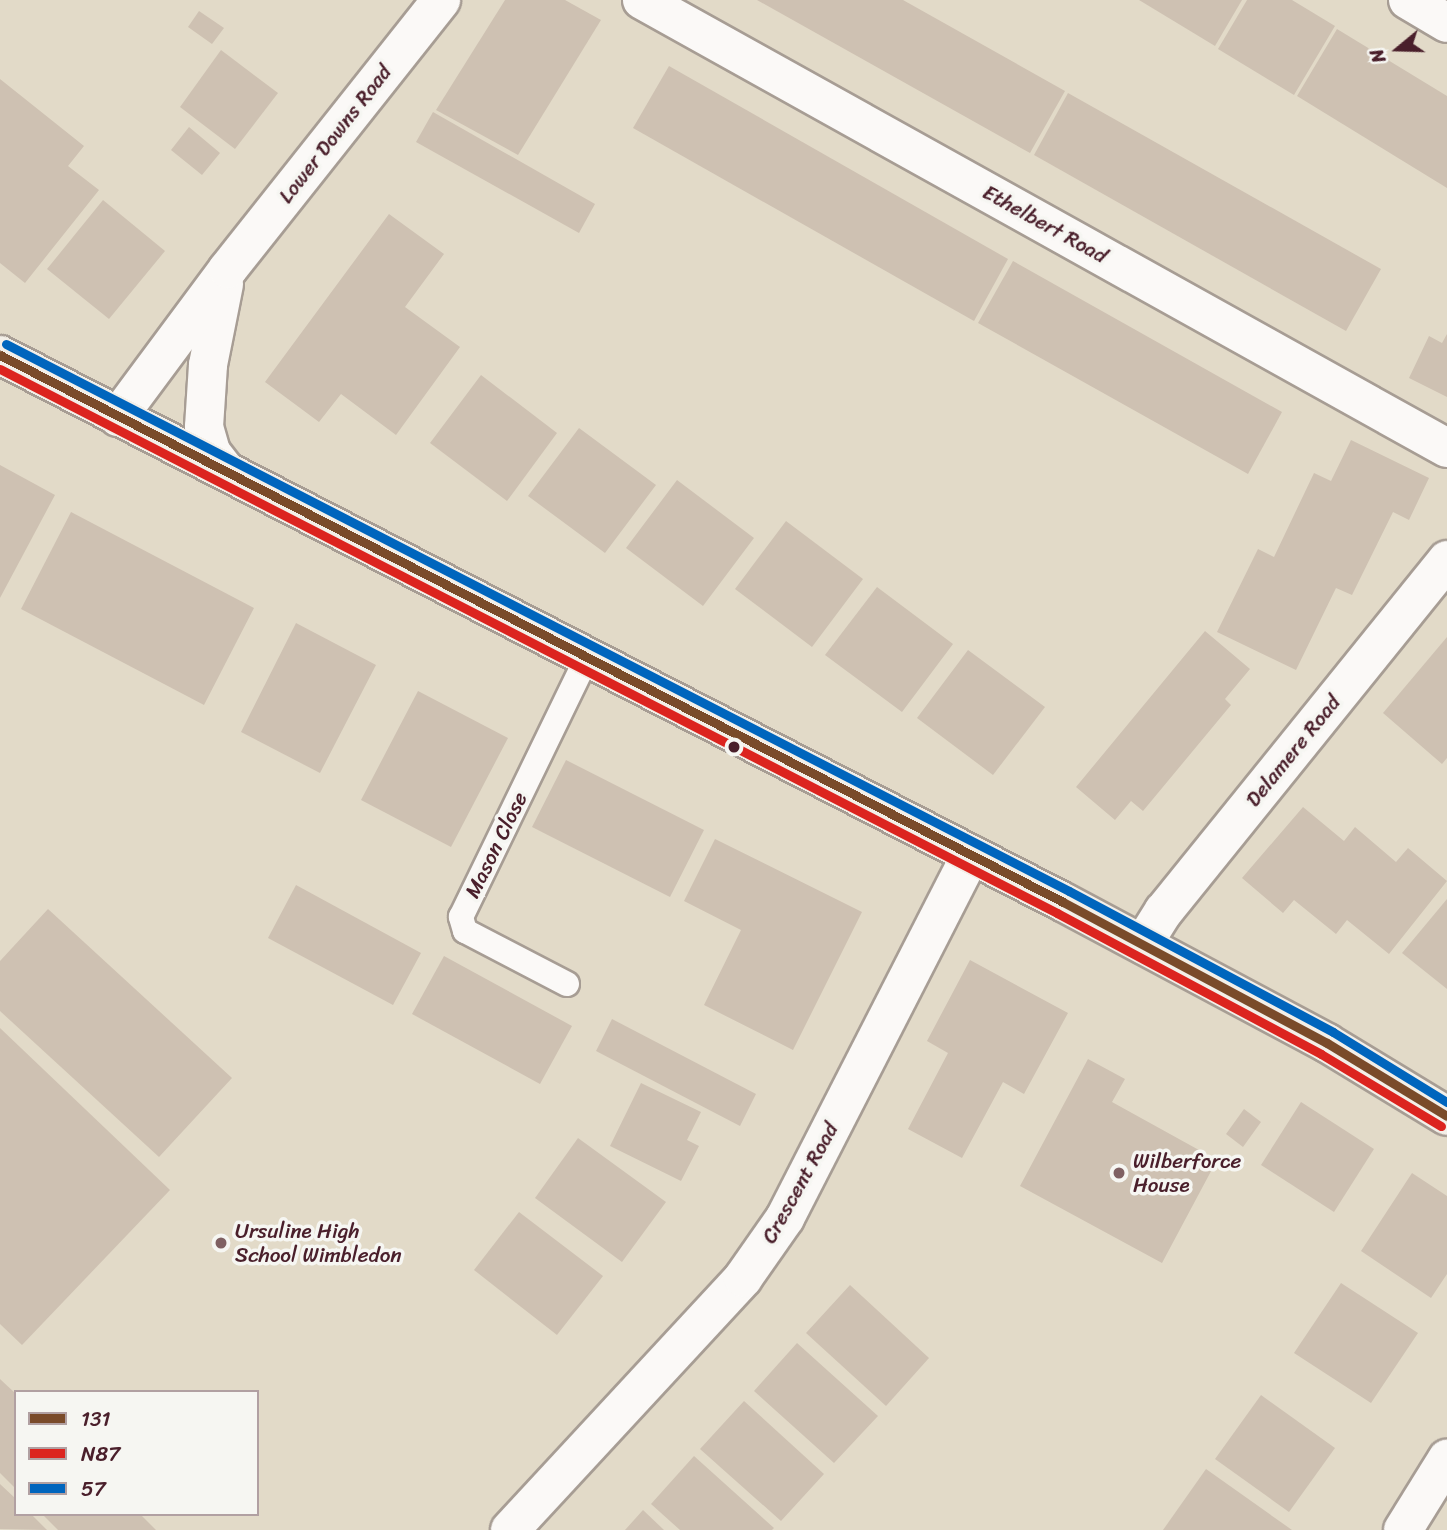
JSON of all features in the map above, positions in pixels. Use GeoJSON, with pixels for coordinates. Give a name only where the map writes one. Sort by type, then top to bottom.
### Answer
{"type":"FeatureCollection","features":[{"type":"Feature","properties":{"kind":"main road"},"geometry":{"type":"LineString","coordinates":[[0,355],[1143,944],[1327,1043],[1447,1116]]}},
{"type":"Feature","properties":{"kind":"street","name":"Lower Downs Road"},"geometry":{"type":"LineString","coordinates":[[118,417],[228,269],[441,0]]}},
{"type":"Feature","properties":{"kind":"street","name":"Ethelbert Road"},"geometry":{"type":"LineString","coordinates":[[642,0],[1447,448]]}},
{"type":"Feature","properties":{"kind":"street"},"geometry":{"type":"LineString","coordinates":[[1408,0],[1447,23]]}},
{"type":"Feature","properties":{"kind":"street","name":"Lower Downs Road"},"geometry":{"type":"LineString","coordinates":[[225,470],[211,452],[204,428],[204,399],[228,269]]}},
{"type":"Feature","properties":{"kind":"street","name":"Delamere Road"},"geometry":{"type":"LineString","coordinates":[[1143,944],[1164,911],[1447,560]]}},
{"type":"Feature","properties":{"kind":"street","name":"Crescent Road"},"geometry":{"type":"LineString","coordinates":[[510,1530],[743,1278],[785,1218],[971,855]]}},
{"type":"Feature","properties":{"kind":"street"},"geometry":{"type":"LineString","coordinates":[[1403,1530],[1447,1459]]}},
{"type":"Feature","properties":{"kind":"lane","name":"Mason Close"},"geometry":{"type":"LineString","coordinates":[[567,984],[465,931],[461,917],[587,658]]}},
{"type":"Feature","properties":{"kind":"building"},"geometry":{"type":"Polygon","coordinates":[[[505,0],[565,0],[601,20],[518,155],[436,110],[505,0]]]}},
{"type":"Feature","properties":{"kind":"building"},"geometry":{"type":"Polygon","coordinates":[[[757,0],[903,0],[1065,91],[1030,153],[757,0]]]}},
{"type":"Feature","properties":{"kind":"building"},"geometry":{"type":"Polygon","coordinates":[[[1139,0],[1242,0],[1215,46],[1139,0]]]}},
{"type":"Feature","properties":{"kind":"building"},"geometry":{"type":"Polygon","coordinates":[[[1247,0],[1292,0],[1335,26],[1294,95],[1218,49],[1247,0]]]}},
{"type":"Feature","properties":{"kind":"building"},"geometry":{"type":"Polygon","coordinates":[[[199,11],[224,28],[212,44],[188,27],[199,11]]]}},
{"type":"Feature","properties":{"kind":"building"},"geometry":{"type":"Polygon","coordinates":[[[1337,29],[1447,96],[1447,188],[1297,96],[1337,29]]]}},
{"type":"Feature","properties":{"kind":"building"},"geometry":{"type":"Polygon","coordinates":[[[221,50],[278,93],[235,149],[180,107],[221,50]]]}},
{"type":"Feature","properties":{"kind":"building"},"geometry":{"type":"Polygon","coordinates":[[[669,66],[1008,259],[974,321],[633,128],[669,66]]]}},
{"type":"Feature","properties":{"kind":"building"},"geometry":{"type":"Polygon","coordinates":[[[0,79],[84,146],[68,166],[99,190],[25,283],[0,263],[0,79]]]}},
{"type":"Feature","properties":{"kind":"building"},"geometry":{"type":"Polygon","coordinates":[[[1068,93],[1381,269],[1346,331],[1034,155],[1068,93]]]}},
{"type":"Feature","properties":{"kind":"building"},"geometry":{"type":"Polygon","coordinates":[[[433,112],[595,204],[579,233],[416,142],[433,112]]]}},
{"type":"Feature","properties":{"kind":"building"},"geometry":{"type":"Polygon","coordinates":[[[189,127],[220,153],[202,175],[171,150],[189,127]]]}},
{"type":"Feature","properties":{"kind":"building"},"geometry":{"type":"Polygon","coordinates":[[[103,200],[165,251],[109,319],[47,269],[103,200]]]}},
{"type":"Feature","properties":{"kind":"building"},"geometry":{"type":"Polygon","coordinates":[[[389,214],[444,254],[405,307],[460,347],[396,435],[341,394],[319,422],[265,382],[389,214]]]}},
{"type":"Feature","properties":{"kind":"building"},"geometry":{"type":"Polygon","coordinates":[[[1013,261],[1282,412],[1248,474],[978,323],[1013,261]]]}},
{"type":"Feature","properties":{"kind":"building"},"geometry":{"type":"Polygon","coordinates":[[[1447,334],[1447,397],[1409,378],[1429,336],[1442,343],[1447,334]]]}},
{"type":"Feature","properties":{"kind":"building"},"geometry":{"type":"Polygon","coordinates":[[[481,375],[557,433],[507,501],[430,443],[481,375]]]}},
{"type":"Feature","properties":{"kind":"building"},"geometry":{"type":"Polygon","coordinates":[[[579,428],[656,485],[605,553],[528,496],[579,428]]]}},
{"type":"Feature","properties":{"kind":"building"},"geometry":{"type":"Polygon","coordinates":[[[1351,440],[1429,478],[1409,520],[1393,512],[1352,595],[1336,588],[1296,670],[1217,632],[1258,549],[1274,557],[1314,473],[1331,481],[1351,440]]]}},
{"type":"Feature","properties":{"kind":"building"},"geometry":{"type":"Polygon","coordinates":[[[0,465],[55,495],[0,598],[0,465]]]}},
{"type":"Feature","properties":{"kind":"building"},"geometry":{"type":"Polygon","coordinates":[[[677,480],[754,538],[703,606],[626,548],[677,480]]]}},
{"type":"Feature","properties":{"kind":"building"},"geometry":{"type":"Polygon","coordinates":[[[71,512],[254,608],[204,705],[21,609],[71,512]]]}},
{"type":"Feature","properties":{"kind":"building"},"geometry":{"type":"Polygon","coordinates":[[[786,521],[863,579],[812,647],[735,589],[786,521]]]}},
{"type":"Feature","properties":{"kind":"building"},"geometry":{"type":"Polygon","coordinates":[[[877,587],[953,644],[902,712],[825,655],[877,587]]]}},
{"type":"Feature","properties":{"kind":"building"},"geometry":{"type":"Polygon","coordinates":[[[296,623],[376,665],[320,773],[241,732],[296,623]]]}},
{"type":"Feature","properties":{"kind":"building"},"geometry":{"type":"Polygon","coordinates":[[[1205,631],[1250,669],[1225,699],[1231,705],[1143,811],[1131,801],[1115,820],[1076,787],[1205,631]]]}},
{"type":"Feature","properties":{"kind":"building"},"geometry":{"type":"Polygon","coordinates":[[[1447,637],[1447,758],[1442,764],[1383,713],[1447,637]]]}},
{"type":"Feature","properties":{"kind":"building"},"geometry":{"type":"Polygon","coordinates":[[[968,650],[1045,707],[993,775],[917,718],[968,650]]]}},
{"type":"Feature","properties":{"kind":"building"},"geometry":{"type":"Polygon","coordinates":[[[418,691],[508,738],[451,847],[361,800],[418,691]]]}},
{"type":"Feature","properties":{"kind":"building"},"geometry":{"type":"Polygon","coordinates":[[[566,760],[704,830],[670,897],[532,827],[566,760]]]}},
{"type":"Feature","properties":{"kind":"building"},"geometry":{"type":"Polygon","coordinates":[[[1303,807],[1344,841],[1355,827],[1396,862],[1408,848],[1447,881],[1389,954],[1347,920],[1336,934],[1294,900],[1283,913],[1242,878],[1303,807]]]}},
{"type":"Feature","properties":{"kind":"building"},"geometry":{"type":"Polygon","coordinates":[[[715,839],[862,912],[793,1050],[704,1005],[741,930],[684,901],[715,839]]]}},
{"type":"Feature","properties":{"kind":"building"},"geometry":{"type":"Polygon","coordinates":[[[296,885],[421,953],[393,1005],[268,938],[296,885]]]}},
{"type":"Feature","properties":{"kind":"building"},"geometry":{"type":"Polygon","coordinates":[[[1447,899],[1447,989],[1402,953],[1447,899]]]}},
{"type":"Feature","properties":{"kind":"building"},"geometry":{"type":"Polygon","coordinates":[[[48,909],[232,1078],[159,1157],[0,1011],[0,961],[48,909]]]}},
{"type":"Feature","properties":{"kind":"building"},"geometry":{"type":"Polygon","coordinates":[[[444,956],[572,1026],[540,1084],[412,1014],[444,956]]]}},
{"type":"Feature","properties":{"kind":"building"},"geometry":{"type":"Polygon","coordinates":[[[970,960],[1068,1013],[1024,1094],[1003,1082],[962,1158],[908,1129],[948,1053],[927,1041],[970,960]]]}},
{"type":"Feature","properties":{"kind":"building"},"geometry":{"type":"Polygon","coordinates":[[[612,1019],[756,1094],[740,1126],[596,1051],[612,1019]]]}},
{"type":"Feature","properties":{"kind":"building"},"geometry":{"type":"Polygon","coordinates":[[[0,1028],[170,1190],[22,1345],[0,1324],[0,1028]]]}},
{"type":"Feature","properties":{"kind":"building","name":"Wilberforce House"},"geometry":{"type":"Polygon","coordinates":[[[1088,1059],[1125,1079],[1112,1102],[1217,1160],[1162,1263],[1020,1186],[1088,1059]]]}},
{"type":"Feature","properties":{"kind":"building"},"geometry":{"type":"Polygon","coordinates":[[[641,1083],[701,1112],[687,1140],[699,1146],[681,1181],[610,1146],[641,1083]]]}},
{"type":"Feature","properties":{"kind":"building"},"geometry":{"type":"Polygon","coordinates":[[[1301,1102],[1374,1149],[1334,1212],[1261,1165],[1301,1102]]]}},
{"type":"Feature","properties":{"kind":"building"},"geometry":{"type":"Polygon","coordinates":[[[1244,1109],[1261,1122],[1243,1147],[1226,1134],[1244,1109]]]}},
{"type":"Feature","properties":{"kind":"building"},"geometry":{"type":"Polygon","coordinates":[[[578,1138],[666,1202],[622,1262],[535,1198],[578,1138]]]}},
{"type":"Feature","properties":{"kind":"building"},"geometry":{"type":"Polygon","coordinates":[[[1412,1173],[1447,1196],[1447,1274],[1431,1298],[1361,1251],[1412,1173]]]}},
{"type":"Feature","properties":{"kind":"building"},"geometry":{"type":"Polygon","coordinates":[[[519,1212],[603,1276],[557,1335],[474,1270],[519,1212]]]}},
{"type":"Feature","properties":{"kind":"building"},"geometry":{"type":"Polygon","coordinates":[[[1341,1283],[1418,1333],[1371,1403],[1294,1353],[1341,1283]]]}},
{"type":"Feature","properties":{"kind":"building"},"geometry":{"type":"Polygon","coordinates":[[[850,1285],[929,1358],[886,1406],[806,1333],[850,1285]]]}},
{"type":"Feature","properties":{"kind":"building"},"geometry":{"type":"Polygon","coordinates":[[[797,1343],[878,1416],[834,1463],[754,1391],[797,1343]]]}},
{"type":"Feature","properties":{"kind":"building"},"geometry":{"type":"Polygon","coordinates":[[[0,1379],[14,1392],[14,1487],[0,1473],[0,1379]]]}},
{"type":"Feature","properties":{"kind":"building"},"geometry":{"type":"Polygon","coordinates":[[[1261,1395],[1335,1448],[1289,1512],[1215,1459],[1261,1395]]]}},
{"type":"Feature","properties":{"kind":"building"},"geometry":{"type":"Polygon","coordinates":[[[744,1401],[824,1474],[781,1521],[700,1449],[744,1401]]]}},
{"type":"Feature","properties":{"kind":"building"},"geometry":{"type":"Polygon","coordinates":[[[694,1456],[774,1528],[680,1530],[651,1504],[694,1456]]]}},
{"type":"Feature","properties":{"kind":"building"},"geometry":{"type":"Polygon","coordinates":[[[1206,1469],[1292,1530],[1163,1530],[1206,1469]]]}},
{"type":"Feature","properties":{"kind":"building"},"geometry":{"type":"Polygon","coordinates":[[[0,1484],[14,1497],[14,1516],[33,1516],[47,1530],[0,1529],[0,1484]]]}},
{"type":"Feature","properties":{"kind":"building"},"geometry":{"type":"Polygon","coordinates":[[[643,1510],[664,1530],[625,1530],[643,1510]]]}},
{"type":"Feature","properties":{"kind":"building"},"geometry":{"type":"Polygon","coordinates":[[[44,1516],[142,1516],[156,1530],[58,1530],[44,1516]]]}},
{"type":"Feature","properties":{"kind":"transit line","name":"57"},"geometry":{"type":"LineString","coordinates":[[6,344],[1069,891],[1333,1032],[1447,1102]]}},
{"type":"Feature","properties":{"kind":"transit line","name":"131"},"geometry":{"type":"LineString","coordinates":[[0,355],[1063,902],[1327,1043],[1447,1116]]}},
{"type":"Feature","properties":{"kind":"transit line","name":"N87"},"geometry":{"type":"LineString","coordinates":[[0,369],[1057,913],[1321,1054],[1441,1126]]}},
{"type":"Feature","properties":{"kind":"place","name":"Wilberforce House"},"geometry":{"type":"Point","coordinates":[1119,1173]}},
{"type":"Feature","properties":{"kind":"place","name":"Ursuline High School Wimbledon"},"geometry":{"type":"Point","coordinates":[221,1243]}}]}
